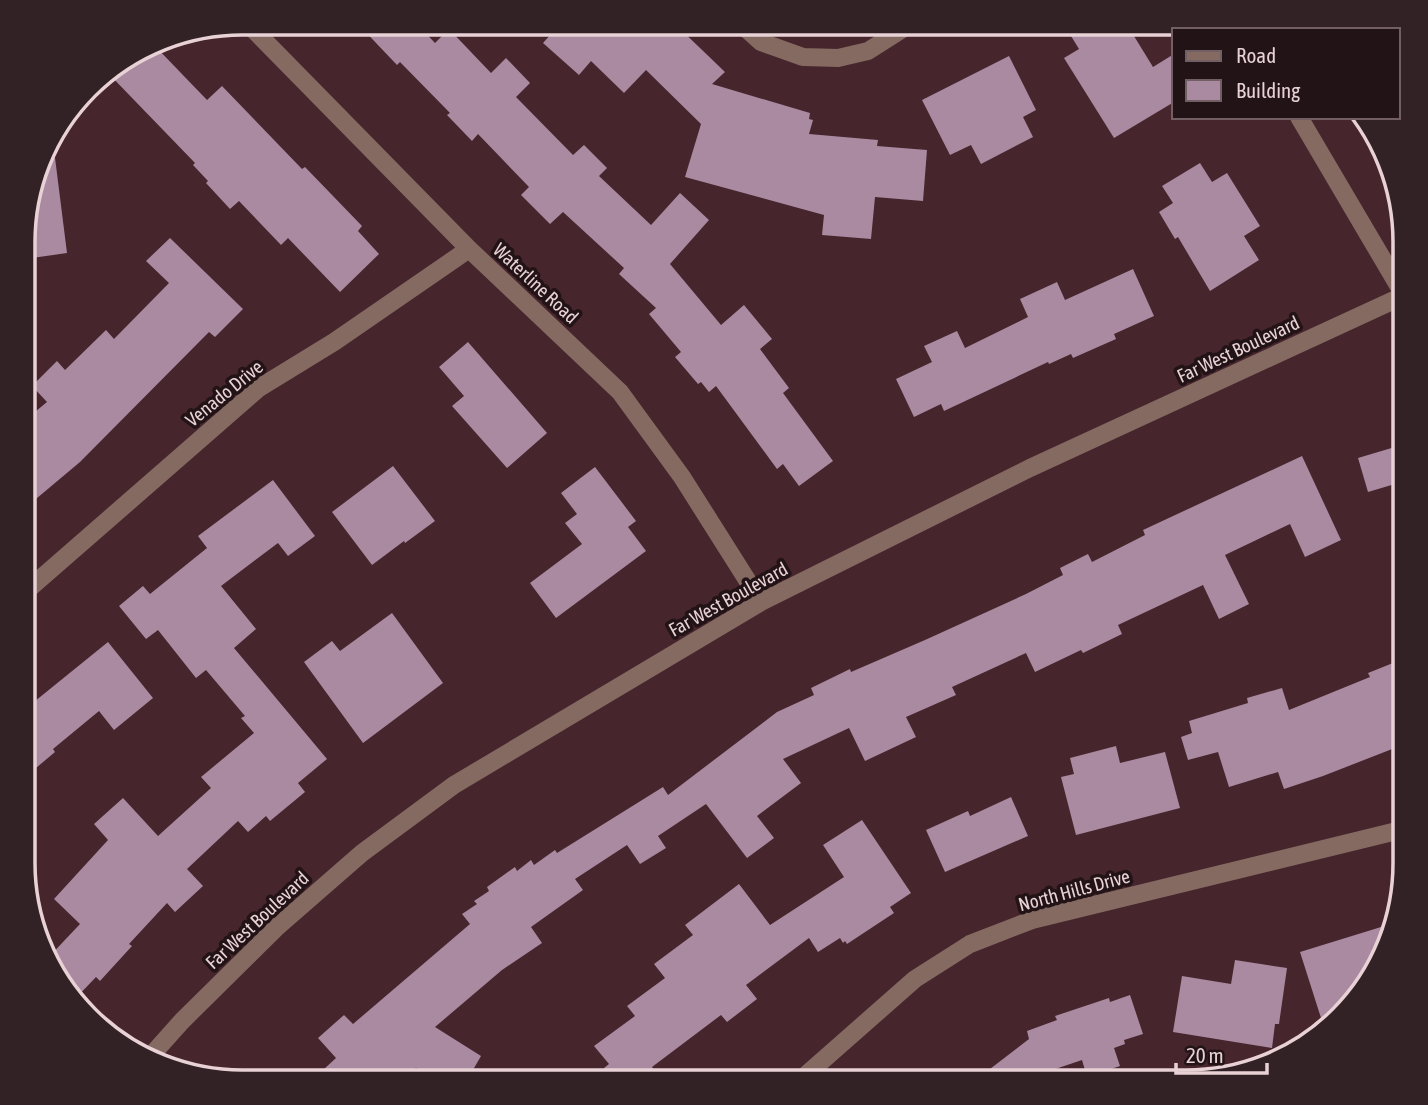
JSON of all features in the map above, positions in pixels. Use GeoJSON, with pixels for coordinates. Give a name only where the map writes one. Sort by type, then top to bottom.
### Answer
{"type":"FeatureCollection","features":[{"type":"Feature","properties":{"kind":"street","name":"Waterline Road"},"geometry":{"type":"LineString","coordinates":[[259,35],[468,249],[620,392],[682,477],[761,602]]}},
{"type":"Feature","properties":{"kind":"street"},"geometry":{"type":"LineString","coordinates":[[753,35],[761,42],[803,57],[838,58],[868,51],[893,35]]}},
{"type":"Feature","properties":{"kind":"street"},"geometry":{"type":"LineString","coordinates":[[1300,119],[1393,276]]}},
{"type":"Feature","properties":{"kind":"street","name":"Venado Drive"},"geometry":{"type":"LineString","coordinates":[[35,583],[259,388],[334,342],[468,249]]}},
{"type":"Feature","properties":{"kind":"street","name":"Far West Boulevard"},"geometry":{"type":"LineString","coordinates":[[156,1050],[276,928],[362,853],[454,785],[761,602],[1030,468],[1393,302]]}},
{"type":"Feature","properties":{"kind":"street","name":"North Hills Drive"},"geometry":{"type":"LineString","coordinates":[[812,1070],[915,979],[970,944],[1032,920],[1393,832]]}},
{"type":"Feature","properties":{"kind":"building"},"geometry":{"type":"Polygon","coordinates":[[[368,35],[427,35],[435,43],[443,35],[455,35],[491,73],[506,58],[530,83],[516,97],[573,155],[584,145],[607,168],[599,176],[651,225],[680,193],[709,220],[670,264],[721,325],[744,305],[772,339],[760,349],[789,388],[783,393],[833,461],[799,486],[783,464],[777,469],[716,386],[709,392],[701,382],[698,384],[675,357],[681,352],[649,314],[656,308],[619,274],[624,268],[563,212],[550,224],[521,195],[529,187],[478,134],[472,141],[447,115],[450,113],[400,62],[397,65],[368,35]]]}},
{"type":"Feature","properties":{"kind":"building"},"geometry":{"type":"Polygon","coordinates":[[[550,35],[686,35],[725,72],[712,84],[810,113],[809,119],[813,120],[809,134],[878,140],[877,146],[927,150],[923,201],[875,197],[871,239],[822,235],[824,215],[685,177],[701,124],[646,70],[624,93],[591,61],[579,75],[543,43],[550,35]]]}},
{"type":"Feature","properties":{"kind":"building"},"geometry":{"type":"Polygon","coordinates":[[[1070,35],[1133,35],[1153,67],[1172,55],[1172,103],[1114,138],[1064,58],[1079,49],[1070,35]]]}},
{"type":"Feature","properties":{"kind":"building"},"geometry":{"type":"Polygon","coordinates":[[[161,52],[207,100],[222,86],[302,169],[305,167],[362,226],[358,231],[379,254],[340,292],[288,238],[281,245],[239,201],[230,209],[206,183],[208,181],[193,165],[195,163],[114,79],[161,52]]]}},
{"type":"Feature","properties":{"kind":"building"},"geometry":{"type":"Polygon","coordinates":[[[1009,56],[1036,110],[1023,117],[1033,137],[981,164],[971,145],[950,155],[922,100],[1009,56]]]}},
{"type":"Feature","properties":{"kind":"building"},"geometry":{"type":"Polygon","coordinates":[[[55,155],[67,253],[35,258],[37,215],[42,188],[55,155]]]}},
{"type":"Feature","properties":{"kind":"building"},"geometry":{"type":"Polygon","coordinates":[[[1200,163],[1212,182],[1227,173],[1260,226],[1244,236],[1259,260],[1210,291],[1178,237],[1175,239],[1159,212],[1173,203],[1162,186],[1200,163]]]}},
{"type":"Feature","properties":{"kind":"building"},"geometry":{"type":"Polygon","coordinates":[[[170,238],[243,309],[215,337],[209,332],[80,462],[35,500],[35,412],[47,402],[35,389],[35,383],[57,361],[65,370],[106,330],[114,339],[169,283],[146,261],[170,238]]]}},
{"type":"Feature","properties":{"kind":"building"},"geometry":{"type":"Polygon","coordinates":[[[1133,269],[1154,316],[1114,334],[1116,339],[1073,358],[1071,354],[1049,364],[1048,362],[944,411],[941,404],[914,417],[896,379],[932,362],[924,346],[957,331],[965,348],[1028,317],[1020,299],[1057,282],[1065,300],[1133,269]]]}},
{"type":"Feature","properties":{"kind":"building"},"geometry":{"type":"Polygon","coordinates":[[[468,342],[547,433],[507,468],[452,406],[464,396],[439,367],[468,342]]]}},
{"type":"Feature","properties":{"kind":"building"},"geometry":{"type":"Polygon","coordinates":[[[1393,448],[1393,485],[1368,492],[1358,458],[1393,448]]]}},
{"type":"Feature","properties":{"kind":"building"},"geometry":{"type":"Polygon","coordinates":[[[1302,456],[1341,540],[1305,557],[1290,524],[1225,555],[1249,604],[1219,619],[1203,585],[1118,625],[1122,634],[1083,653],[1081,650],[1035,672],[1026,653],[952,687],[956,695],[906,717],[916,737],[865,761],[849,728],[783,759],[801,783],[757,816],[774,838],[747,858],[706,804],[658,836],[666,848],[640,864],[627,845],[575,879],[583,890],[531,927],[542,943],[502,970],[435,1027],[481,1056],[473,1070],[323,1070],[336,1058],[318,1038],[344,1015],[353,1024],[470,924],[462,914],[477,904],[474,901],[489,891],[487,887],[515,867],[517,871],[531,860],[534,865],[555,850],[557,853],[663,787],[668,795],[777,712],[814,695],[811,688],[1026,594],[1063,575],[1060,568],[1088,554],[1092,562],[1145,535],[1143,530],[1302,456]]]}},
{"type":"Feature","properties":{"kind":"building"},"geometry":{"type":"Polygon","coordinates":[[[393,466],[435,521],[372,565],[332,512],[393,466]]]}},
{"type":"Feature","properties":{"kind":"building"},"geometry":{"type":"Polygon","coordinates":[[[595,467],[636,521],[628,527],[646,551],[556,618],[530,583],[582,544],[565,523],[577,514],[561,493],[595,467]]]}},
{"type":"Feature","properties":{"kind":"building"},"geometry":{"type":"Polygon","coordinates":[[[273,480],[315,536],[288,556],[278,543],[221,586],[256,629],[234,648],[327,759],[298,783],[305,792],[270,821],[266,816],[248,832],[238,821],[187,869],[203,886],[175,912],[167,903],[129,944],[132,946],[100,981],[96,977],[81,993],[54,951],[80,924],[54,899],[108,840],[94,824],[123,798],[158,836],[211,788],[201,777],[254,733],[241,718],[245,716],[206,670],[196,678],[158,630],[146,639],[119,606],[143,586],[150,594],[207,548],[198,536],[273,480]]]}},
{"type":"Feature","properties":{"kind":"building"},"geometry":{"type":"Polygon","coordinates":[[[392,613],[443,683],[363,743],[304,662],[332,641],[340,651],[392,613]]]}},
{"type":"Feature","properties":{"kind":"building"},"geometry":{"type":"Polygon","coordinates":[[[108,642],[153,698],[114,730],[99,711],[53,749],[55,752],[35,769],[35,701],[108,642]]]}},
{"type":"Feature","properties":{"kind":"building"},"geometry":{"type":"Polygon","coordinates":[[[1393,663],[1393,749],[1284,789],[1278,772],[1229,787],[1218,752],[1188,760],[1181,737],[1192,733],[1189,721],[1248,703],[1247,698],[1282,688],[1289,710],[1370,677],[1368,673],[1393,663]]]}},
{"type":"Feature","properties":{"kind":"building"},"geometry":{"type":"Polygon","coordinates":[[[1116,746],[1120,763],[1165,752],[1180,808],[1076,835],[1061,777],[1074,774],[1070,758],[1116,746]]]}},
{"type":"Feature","properties":{"kind":"building"},"geometry":{"type":"Polygon","coordinates":[[[1011,797],[1028,836],[945,872],[926,830],[968,811],[970,816],[1011,797]]]}},
{"type":"Feature","properties":{"kind":"building"},"geometry":{"type":"Polygon","coordinates":[[[862,820],[911,893],[890,907],[894,913],[847,944],[840,938],[818,952],[809,938],[746,985],[757,999],[727,1022],[721,1015],[652,1067],[654,1070],[605,1070],[604,1068],[609,1064],[594,1046],[635,1016],[627,1006],[665,978],[654,964],[693,935],[685,925],[739,884],[770,925],[844,877],[823,845],[862,820]]]}},
{"type":"Feature","properties":{"kind":"building"},"geometry":{"type":"Polygon","coordinates":[[[1383,926],[1358,978],[1342,999],[1321,1018],[1300,952],[1383,926]]]}},
{"type":"Feature","properties":{"kind":"building"},"geometry":{"type":"Polygon","coordinates":[[[1235,960],[1287,968],[1279,1024],[1275,1024],[1272,1048],[1173,1032],[1182,976],[1231,984],[1235,960]]]}},
{"type":"Feature","properties":{"kind":"building"},"geometry":{"type":"Polygon","coordinates":[[[1130,995],[1143,1034],[1124,1040],[1125,1044],[1114,1048],[1120,1066],[1108,1070],[1085,1070],[1082,1060],[1052,1070],[989,1070],[1029,1039],[1027,1031],[1057,1020],[1055,1016],[1109,998],[1110,1002],[1130,995]]]}}]}
